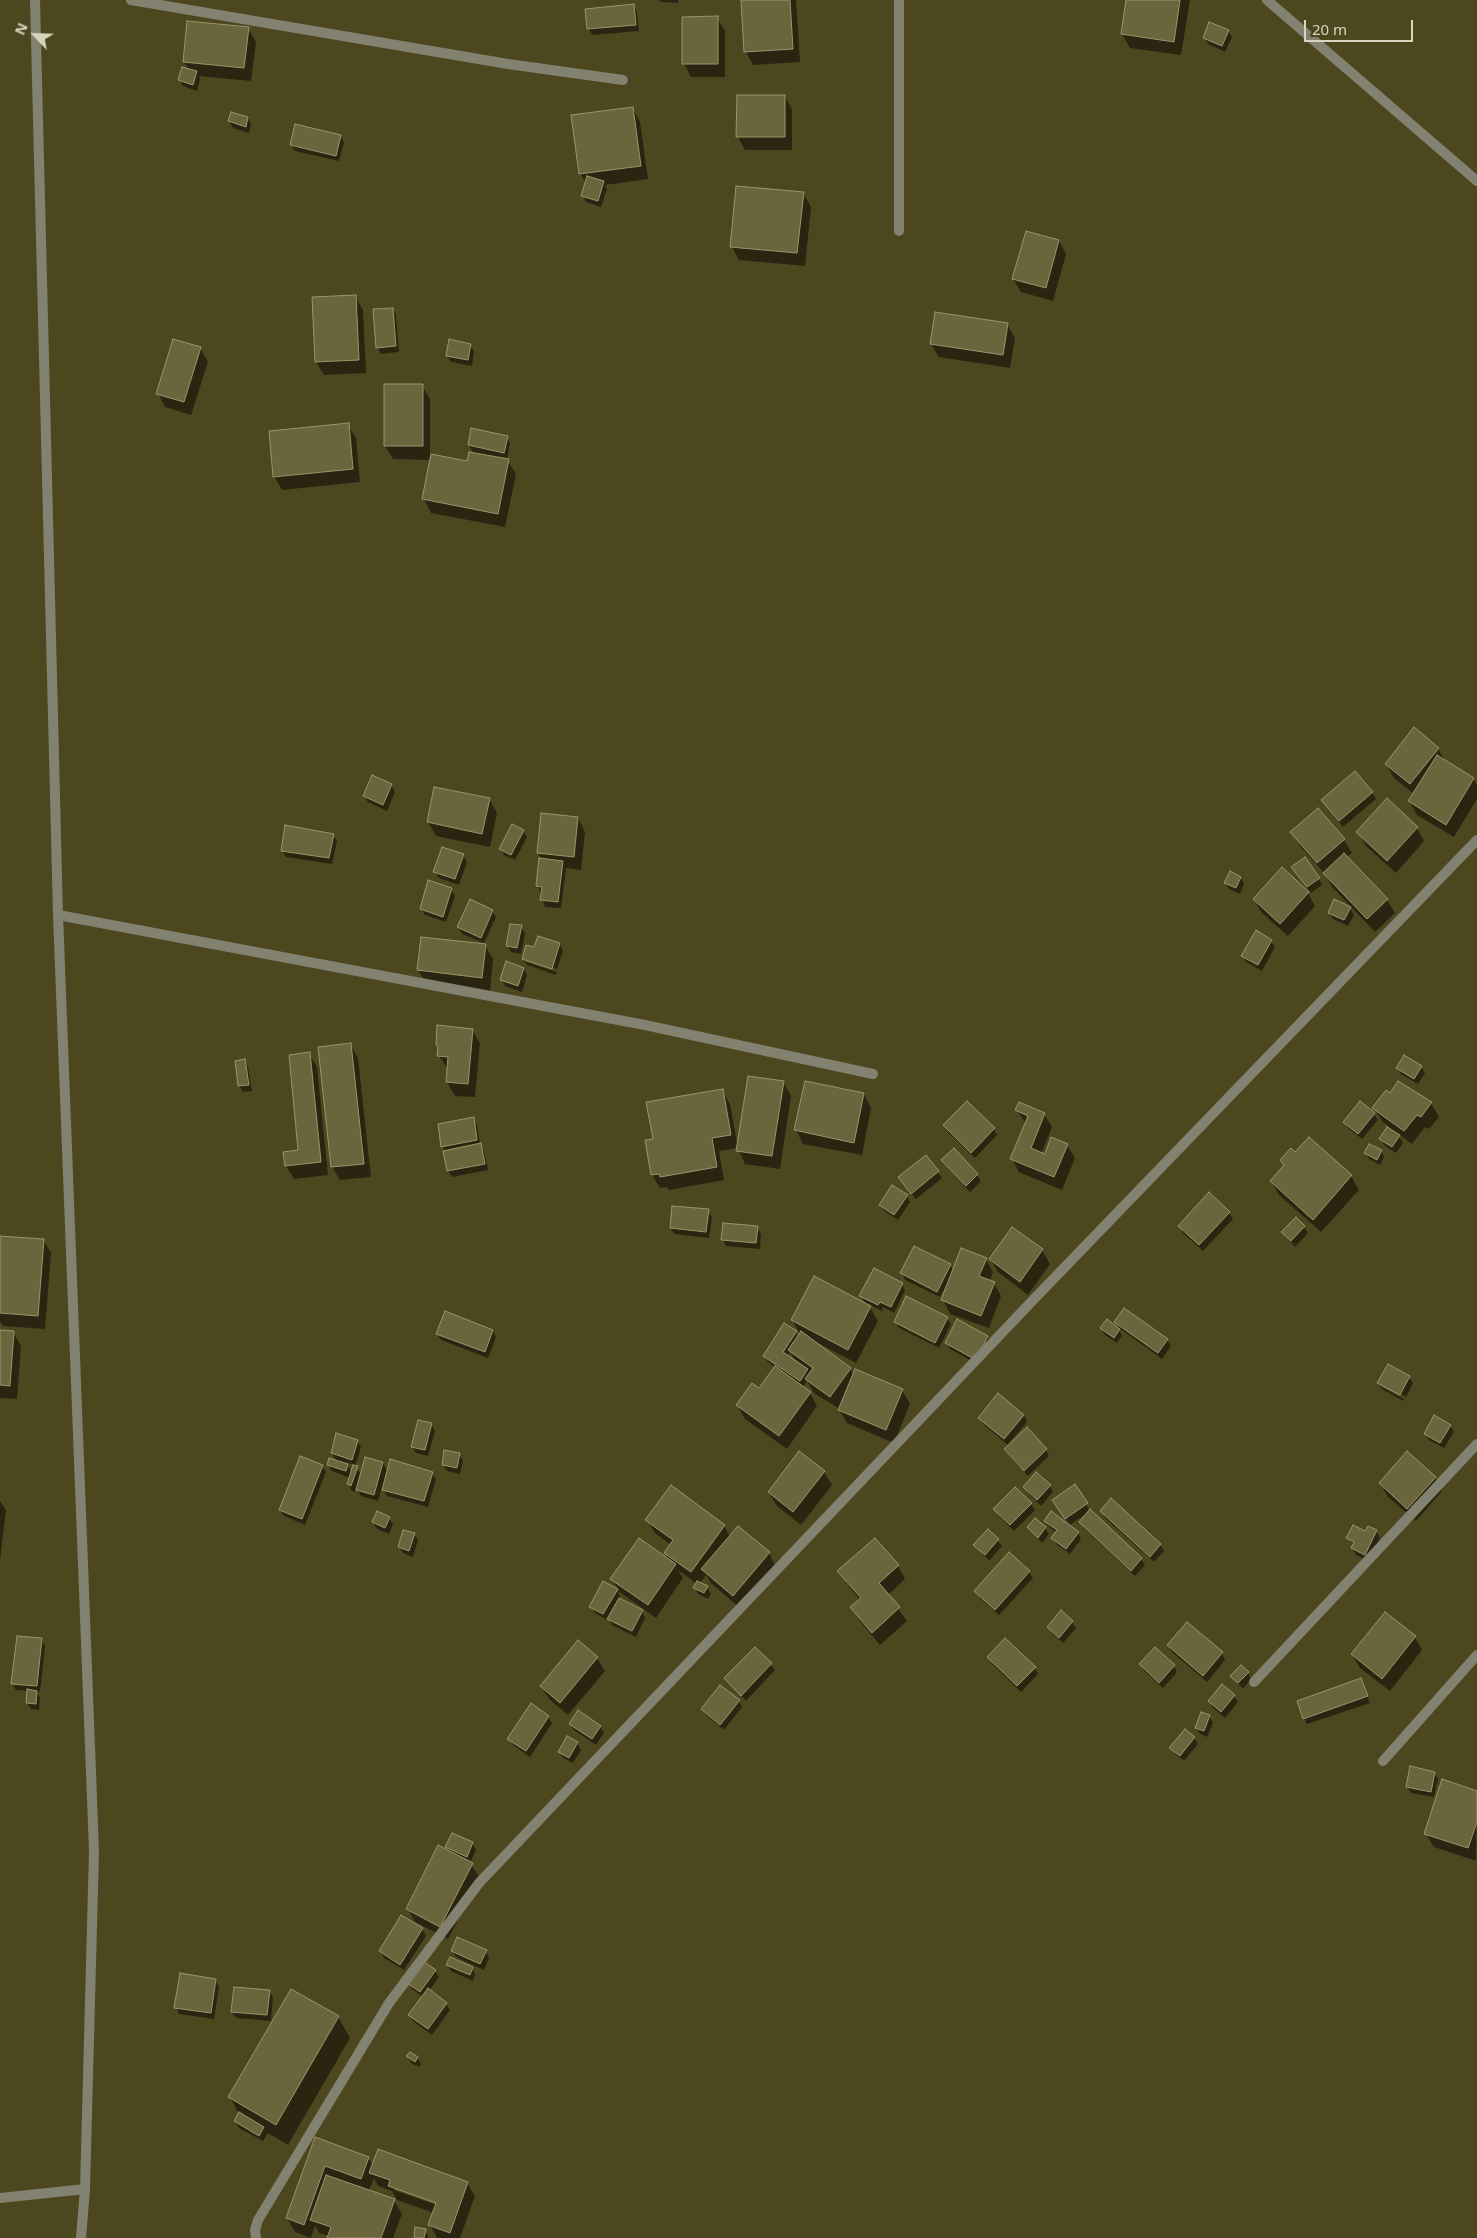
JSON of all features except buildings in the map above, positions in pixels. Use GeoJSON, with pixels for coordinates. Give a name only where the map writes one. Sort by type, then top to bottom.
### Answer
{"type":"FeatureCollection","features":[{"type":"Feature","properties":{"kind":"street"},"geometry":{"type":"LineString","coordinates":[[35,0],[58,915],[94,1852],[85,2189],[81,2238]]}},
{"type":"Feature","properties":{"kind":"street"},"geometry":{"type":"LineString","coordinates":[[131,0],[508,64],[623,80]]}},
{"type":"Feature","properties":{"kind":"street"},"geometry":{"type":"LineString","coordinates":[[899,0],[899,231]]}},
{"type":"Feature","properties":{"kind":"street"},"geometry":{"type":"LineString","coordinates":[[1267,0],[1477,181]]}},
{"type":"Feature","properties":{"kind":"street"},"geometry":{"type":"LineString","coordinates":[[256,2238],[255,2230],[258,2220],[389,2003],[479,1884],[1028,1305],[1477,840]]}},
{"type":"Feature","properties":{"kind":"street"},"geometry":{"type":"LineString","coordinates":[[58,915],[645,1025],[873,1074]]}},
{"type":"Feature","properties":{"kind":"street"},"geometry":{"type":"LineString","coordinates":[[1254,1682],[1477,1444]]}},
{"type":"Feature","properties":{"kind":"street"},"geometry":{"type":"LineString","coordinates":[[1383,1761],[1477,1655]]}},
{"type":"Feature","properties":{"kind":"street"},"geometry":{"type":"LineString","coordinates":[[0,2198],[85,2189]]}}]}
